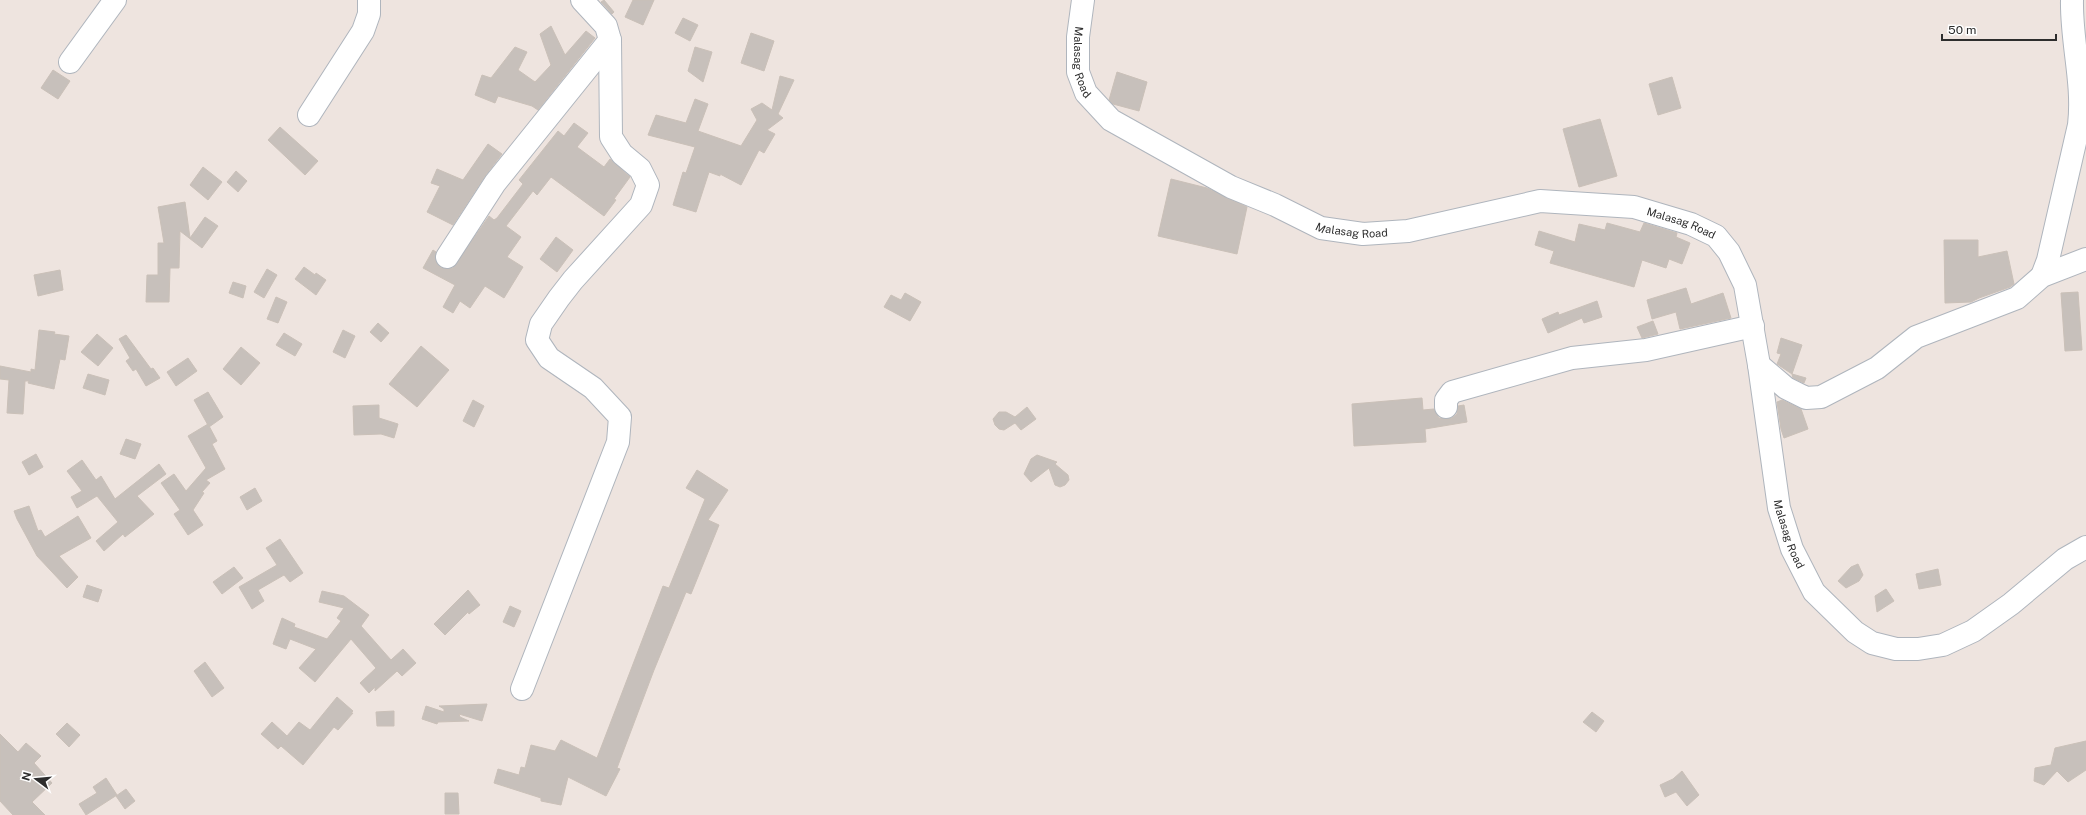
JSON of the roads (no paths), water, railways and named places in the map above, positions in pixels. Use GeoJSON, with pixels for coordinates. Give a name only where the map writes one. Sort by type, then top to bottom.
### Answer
{"type":"FeatureCollection","features":[{"type":"Feature","properties":{"kind":"street"},"geometry":{"type":"LineString","coordinates":[[70,62],[114,0]]}},
{"type":"Feature","properties":{"kind":"street"},"geometry":{"type":"LineString","coordinates":[[309,115],[363,31],[369,14],[369,0]]}},
{"type":"Feature","properties":{"kind":"street"},"geometry":{"type":"LineString","coordinates":[[522,689],[618,442],[620,417],[593,388],[549,358],[537,340],[541,324],[554,304],[573,280],[641,205],[648,185],[640,170],[622,154],[611,137],[610,40],[606,26],[582,0]]}},
{"type":"Feature","properties":{"kind":"street","name":"Malasag Road"},"geometry":{"type":"LineString","coordinates":[[1083,0],[1078,37],[1078,72],[1086,93],[1111,120],[1231,187],[1275,205],[1321,228],[1362,234],[1408,231],[1540,201],[1634,207],[1691,224],[1716,236],[1729,252],[1745,285],[1759,365],[1779,508],[1792,549],[1814,592],[1855,632],[1872,643],[1896,649],[1918,649],[1943,644],[1973,631],[2011,604],[2065,559],[2086,547]]}},
{"type":"Feature","properties":{"kind":"street"},"geometry":{"type":"LineString","coordinates":[[2042,276],[2048,260],[2079,125],[2081,108],[2081,86],[2073,39],[2072,0]]}},
{"type":"Feature","properties":{"kind":"street"},"geometry":{"type":"LineString","coordinates":[[447,257],[495,183],[610,40]]}},
{"type":"Feature","properties":{"kind":"street"},"geometry":{"type":"LineString","coordinates":[[1759,365],[1786,388],[1806,398],[1821,397],[1877,368],[1916,337],[2017,298],[2042,276],[2086,259]]}},
{"type":"Feature","properties":{"kind":"street"},"geometry":{"type":"LineString","coordinates":[[1446,407],[1448,396],[1452,392],[1572,358],[1646,350],[1753,326]]}}]}
